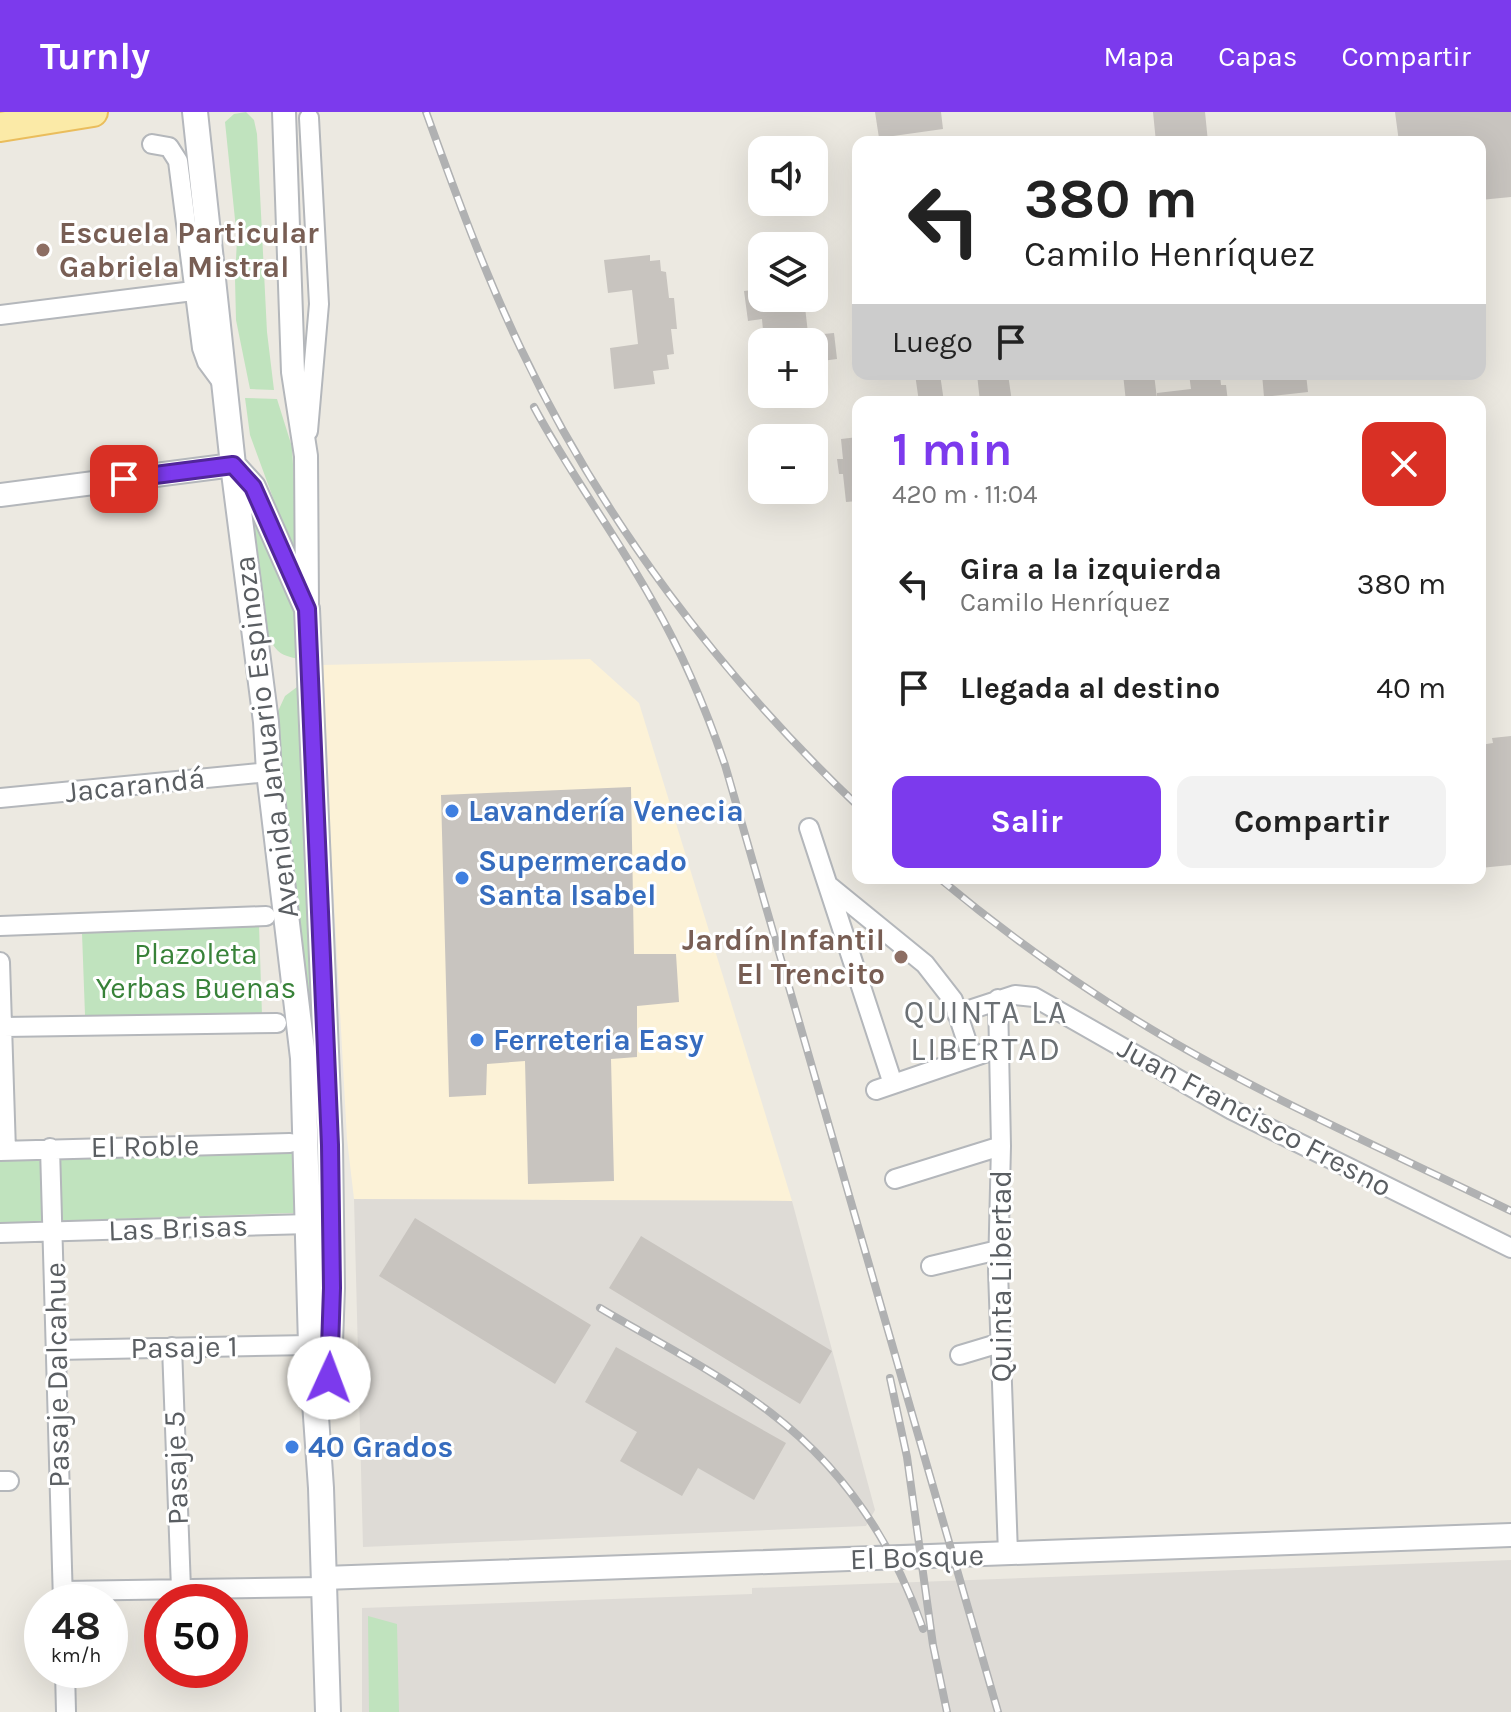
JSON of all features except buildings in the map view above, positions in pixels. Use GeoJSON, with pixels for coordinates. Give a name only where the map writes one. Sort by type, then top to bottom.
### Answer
{"type":"FeatureCollection","features":[{"type":"Feature","properties":{"kind":"main road"},"geometry":{"type":"LineString","coordinates":[[0,127],[93,112]]}},
{"type":"Feature","properties":{"kind":"main road","name":"Avenida Januario Espinoza"},"geometry":{"type":"LineString","coordinates":[[195,112],[303,1058],[311,1345],[321,1488],[328,1712]]}},
{"type":"Feature","properties":{"kind":"main road","name":"Avenida Januario Espinoza"},"geometry":{"type":"LineString","coordinates":[[233,465],[253,487],[307,609],[331,1203],[330,1354],[321,1488]]}},
{"type":"Feature","properties":{"kind":"street"},"geometry":{"type":"LineString","coordinates":[[284,112],[293,372],[306,456]]}},
{"type":"Feature","properties":{"kind":"street"},"geometry":{"type":"LineString","coordinates":[[307,609],[306,456],[319,304],[309,118]]}},
{"type":"Feature","properties":{"kind":"street"},"geometry":{"type":"LineString","coordinates":[[152,144],[169,147],[178,161],[202,348],[207,362],[224,385]]}},
{"type":"Feature","properties":{"kind":"street"},"geometry":{"type":"LineString","coordinates":[[0,315],[193,291]]}},
{"type":"Feature","properties":{"kind":"street"},"geometry":{"type":"LineString","coordinates":[[0,495],[233,465]]}},
{"type":"Feature","properties":{"kind":"street","name":"Jacarandá"},"geometry":{"type":"LineString","coordinates":[[0,798],[269,772]]}},
{"type":"Feature","properties":{"kind":"street"},"geometry":{"type":"LineString","coordinates":[[809,828],[885,1087],[999,1048]]}},
{"type":"Feature","properties":{"kind":"street"},"geometry":{"type":"LineString","coordinates":[[828,885],[925,964],[953,1000],[972,1057]]}},
{"type":"Feature","properties":{"kind":"street"},"geometry":{"type":"LineString","coordinates":[[0,926],[266,916]]}},
{"type":"Feature","properties":{"kind":"street"},"geometry":{"type":"LineString","coordinates":[[0,962],[4,1027],[3,1151]]}},
{"type":"Feature","properties":{"kind":"street","name":"Juan Francisco Fresno"},"geometry":{"type":"LineString","coordinates":[[957,1014],[1015,995],[1034,997],[1232,1110],[1511,1248]]}},
{"type":"Feature","properties":{"kind":"street","name":"Quinta Libertad"},"geometry":{"type":"LineString","coordinates":[[998,999],[1001,1146],[998,1250],[1008,1554]]}},
{"type":"Feature","properties":{"kind":"street"},"geometry":{"type":"LineString","coordinates":[[4,1027],[277,1023]]}},
{"type":"Feature","properties":{"kind":"street","name":"El Roble"},"geometry":{"type":"LineString","coordinates":[[3,1151],[290,1143]]}},
{"type":"Feature","properties":{"kind":"street"},"geometry":{"type":"LineString","coordinates":[[895,1179],[1001,1146]]}},
{"type":"Feature","properties":{"kind":"street","name":"Pasaje Dalcahue"},"geometry":{"type":"LineString","coordinates":[[50,1148],[63,1584]]}},
{"type":"Feature","properties":{"kind":"street","name":"Las Brisas"},"geometry":{"type":"LineString","coordinates":[[0,1233],[309,1224]]}},
{"type":"Feature","properties":{"kind":"street"},"geometry":{"type":"LineString","coordinates":[[931,1266],[998,1250]]}},
{"type":"Feature","properties":{"kind":"street"},"geometry":{"type":"LineString","coordinates":[[960,1355],[1000,1343]]}},
{"type":"Feature","properties":{"kind":"street","name":"Pasaje 1"},"geometry":{"type":"LineString","coordinates":[[57,1350],[311,1345]]}},
{"type":"Feature","properties":{"kind":"street","name":"Pasaje 5"},"geometry":{"type":"LineString","coordinates":[[172,1347],[181,1584]]}},
{"type":"Feature","properties":{"kind":"street","name":"El Bosque"},"geometry":{"type":"LineString","coordinates":[[324,1582],[1511,1535]]}},
{"type":"Feature","properties":{"kind":"street"},"geometry":{"type":"LineString","coordinates":[[248,1586],[324,1582]]}},
{"type":"Feature","properties":{"kind":"street"},"geometry":{"type":"LineString","coordinates":[[65,1688],[66,1712]]}},
{"type":"Feature","properties":{"kind":"shaded area"},"geometry":{"type":"Polygon","coordinates":[[[590,659],[639,703],[792,1201],[354,1199],[347,1139],[321,665],[590,659]]]}},
{"type":"Feature","properties":{"kind":"shaded area"},"geometry":{"type":"Polygon","coordinates":[[[354,1199],[792,1201],[875,1510],[866,1526],[363,1547],[354,1199]]]}},
{"type":"Feature","properties":{"kind":"shaded area"},"geometry":{"type":"Polygon","coordinates":[[[1511,1560],[1511,1712],[362,1712],[362,1608],[752,1594],[752,1588],[1511,1560]]]}},
{"type":"Feature","properties":{"kind":"green space"},"geometry":{"type":"Polygon","coordinates":[[[246,112],[254,120],[257,134],[267,332],[274,390],[250,389],[236,320],[237,239],[225,122],[234,114],[246,112]]]}},
{"type":"Feature","properties":{"kind":"green space"},"geometry":{"type":"Polygon","coordinates":[[[245,398],[277,399],[292,447],[299,569],[250,435],[245,398]]]}},
{"type":"Feature","properties":{"kind":"green space"},"geometry":{"type":"Polygon","coordinates":[[[245,480],[288,590],[301,659],[277,650],[265,628],[245,480]]]}},
{"type":"Feature","properties":{"kind":"green space"},"geometry":{"type":"Polygon","coordinates":[[[301,684],[316,1027],[308,1006],[274,720],[285,696],[301,684]]]}},
{"type":"Feature","properties":{"kind":"green space","name":"Plazoleta Yerbas Buenas"},"geometry":{"type":"Polygon","coordinates":[[[259,925],[262,1015],[85,1015],[82,933],[259,925]]]}},
{"type":"Feature","properties":{"kind":"green space"},"geometry":{"type":"Polygon","coordinates":[[[292,1150],[294,1213],[0,1223],[0,1160],[292,1150]]]}},
{"type":"Feature","properties":{"kind":"green space"},"geometry":{"type":"Polygon","coordinates":[[[368,1616],[397,1624],[399,1712],[369,1712],[368,1616]]]}},
{"type":"Feature","properties":{"kind":"railway"},"geometry":{"type":"LineString","coordinates":[[426,112],[470,232],[507,320],[553,412],[589,474],[668,593],[713,649],[759,704],[852,800]]}},
{"type":"Feature","properties":{"kind":"railway"},"geometry":{"type":"LineString","coordinates":[[534,407],[664,622],[718,744],[998,1712]]}},
{"type":"Feature","properties":{"kind":"railway"},"geometry":{"type":"LineString","coordinates":[[946,884],[1052,965],[1173,1042],[1298,1109],[1511,1211]]}},
{"type":"Feature","properties":{"kind":"railway"},"geometry":{"type":"LineString","coordinates":[[600,1308],[751,1398],[821,1458],[843,1483],[881,1538],[911,1597],[923,1629]]}},
{"type":"Feature","properties":{"kind":"railway"},"geometry":{"type":"LineString","coordinates":[[890,1378],[907,1457],[933,1645],[947,1712]]}},
{"type":"Feature","properties":{"kind":"place","name":"Escuela Particular Gabriela Mistral"},"geometry":{"type":"Point","coordinates":[43,250]}},
{"type":"Feature","properties":{"kind":"place","name":"Lavandería Venecia"},"geometry":{"type":"Point","coordinates":[452,811]}},
{"type":"Feature","properties":{"kind":"place","name":"Supermercado Santa Isabel"},"geometry":{"type":"Point","coordinates":[462,878]}},
{"type":"Feature","properties":{"kind":"place","name":"Jardín Infantil El Trencito"},"geometry":{"type":"Point","coordinates":[901,957]}},
{"type":"Feature","properties":{"kind":"place","name":"Ferreteria Easy"},"geometry":{"type":"Point","coordinates":[477,1040]}},
{"type":"Feature","properties":{"kind":"place","name":"40 Grados"},"geometry":{"type":"Point","coordinates":[292,1447]}},
{"type":"Feature","properties":{"kind":"district","name":"QUINTA LA LIBERTAD"},"geometry":{"type":"Point","coordinates":[986,1030]}},
{"type":"Feature","properties":{"kind":"route"},"geometry":{"type":"LineString","coordinates":[[124,479],[233,465],[253,487],[307,609],[330,1145],[332,1288],[329,1378]]}}]}
